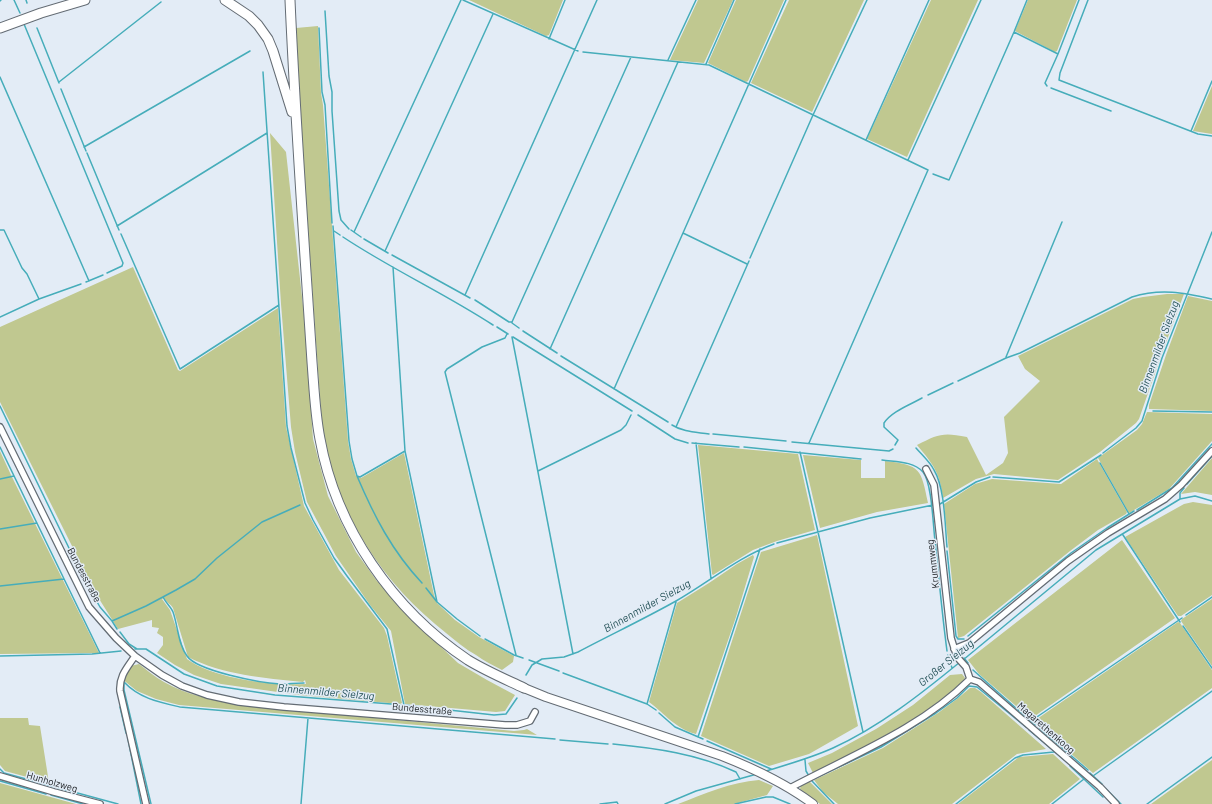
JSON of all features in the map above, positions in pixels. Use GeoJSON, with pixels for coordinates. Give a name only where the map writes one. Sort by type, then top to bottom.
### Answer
{"type":"FeatureCollection","features":[{"type":"Feature","properties":{"kind":"highway"},"geometry":{"type":"LineString","coordinates":[[0,28],[41,13],[85,0]]}},
{"type":"Feature","properties":{"kind":"highway"},"geometry":{"type":"LineString","coordinates":[[225,0],[249,16],[258,25],[268,39],[296,122]]}},
{"type":"Feature","properties":{"kind":"highway"},"geometry":{"type":"LineString","coordinates":[[290,0],[296,122],[314,390],[320,439],[337,498],[358,542],[377,571],[411,612],[447,645],[469,660],[524,688]]}},
{"type":"Feature","properties":{"kind":"main road"},"geometry":{"type":"LineString","coordinates":[[524,688],[546,697],[751,767],[790,788],[813,804]]}},
{"type":"Feature","properties":{"kind":"street","name":"Bundesstraße"},"geometry":{"type":"LineString","coordinates":[[0,427],[90,607],[116,638],[135,656],[162,675],[182,686],[207,695],[239,702],[505,725],[517,725],[530,721],[535,712]]}},
{"type":"Feature","properties":{"kind":"street"},"geometry":{"type":"LineString","coordinates":[[954,649],[969,643],[1068,561],[1097,541],[1165,500],[1212,451]]}},
{"type":"Feature","properties":{"kind":"street","name":"Krummweg"},"geometry":{"type":"LineString","coordinates":[[926,469],[934,485],[951,638],[956,657],[966,667],[970,679]]}},
{"type":"Feature","properties":{"kind":"street"},"geometry":{"type":"LineString","coordinates":[[135,656],[122,674],[119,682],[146,804]]}},
{"type":"Feature","properties":{"kind":"street"},"geometry":{"type":"LineString","coordinates":[[790,788],[886,740],[950,698],[970,679]]}},
{"type":"Feature","properties":{"kind":"street","name":"Magarethenkoog"},"geometry":{"type":"LineString","coordinates":[[970,679],[979,682],[1100,788],[1116,804]]}},
{"type":"Feature","properties":{"kind":"street","name":"Hunholzweg"},"geometry":{"type":"LineString","coordinates":[[0,776],[100,804]]}},
{"type":"Feature","properties":{"kind":"green space"},"geometry":{"type":"Polygon","coordinates":[[[469,0],[563,0],[549,35],[546,36],[469,0]]]}},
{"type":"Feature","properties":{"kind":"green space"},"geometry":{"type":"Polygon","coordinates":[[[698,0],[733,0],[704,63],[670,60],[698,0]]]}},
{"type":"Feature","properties":{"kind":"green space"},"geometry":{"type":"Polygon","coordinates":[[[736,0],[784,0],[748,81],[746,82],[708,63],[736,0]]]}},
{"type":"Feature","properties":{"kind":"green space"},"geometry":{"type":"Polygon","coordinates":[[[789,0],[864,0],[812,112],[751,83],[789,0]]]}},
{"type":"Feature","properties":{"kind":"green space"},"geometry":{"type":"Polygon","coordinates":[[[931,0],[978,0],[907,157],[867,139],[931,0]]]}},
{"type":"Feature","properties":{"kind":"green space"},"geometry":{"type":"Polygon","coordinates":[[[1028,0],[1077,0],[1057,51],[1055,52],[1015,31],[1028,0]]]}},
{"type":"Feature","properties":{"kind":"green space"},"geometry":{"type":"Polygon","coordinates":[[[318,26],[321,93],[348,441],[351,459],[356,476],[361,478],[404,453],[434,595],[437,603],[455,620],[479,637],[514,656],[513,662],[502,670],[468,650],[446,633],[403,593],[384,571],[353,522],[341,496],[332,468],[322,424],[303,157],[296,28],[318,26]]]}},
{"type":"Feature","properties":{"kind":"green space"},"geometry":{"type":"Polygon","coordinates":[[[1212,86],[1212,134],[1193,131],[1212,86]]]}},
{"type":"Feature","properties":{"kind":"green space"},"geometry":{"type":"Polygon","coordinates":[[[270,133],[286,152],[305,324],[313,439],[328,496],[356,552],[377,581],[399,607],[458,663],[515,695],[505,711],[496,712],[405,704],[391,631],[370,605],[336,556],[307,502],[295,452],[291,427],[281,304],[270,133]]]}},
{"type":"Feature","properties":{"kind":"green space"},"geometry":{"type":"Polygon","coordinates":[[[133,267],[178,370],[180,371],[278,308],[286,427],[304,506],[339,570],[384,628],[402,703],[299,695],[221,684],[194,675],[157,653],[163,645],[163,637],[157,633],[159,628],[152,627],[152,620],[118,629],[96,594],[0,402],[0,327],[133,267]],[[164,598],[162,599],[170,610],[187,659],[212,672],[244,680],[277,684],[306,684],[305,680],[303,682],[274,679],[229,672],[188,657],[173,608],[164,598]]]}},
{"type":"Feature","properties":{"kind":"green space"},"geometry":{"type":"Polygon","coordinates":[[[1167,294],[1184,294],[1139,419],[1136,423],[1100,452],[1058,480],[994,474],[976,479],[943,498],[938,475],[917,445],[930,438],[946,434],[967,437],[986,475],[1003,463],[1008,453],[1004,417],[1040,381],[1025,369],[1018,356],[1133,299],[1167,294]]]}},
{"type":"Feature","properties":{"kind":"green space"},"geometry":{"type":"Polygon","coordinates":[[[1188,296],[1212,301],[1212,411],[1149,409],[1149,405],[1166,355],[1188,296]]]}},
{"type":"Feature","properties":{"kind":"green space"},"geometry":{"type":"Polygon","coordinates":[[[1147,412],[1212,414],[1212,441],[1169,489],[1129,513],[1098,458],[1137,430],[1142,424],[1147,412]]]}},
{"type":"Feature","properties":{"kind":"green space"},"geometry":{"type":"Polygon","coordinates":[[[698,445],[798,454],[815,530],[753,550],[713,575],[698,445]]]}},
{"type":"Feature","properties":{"kind":"green space"},"geometry":{"type":"Polygon","coordinates":[[[0,451],[11,475],[99,653],[0,654],[0,451]]]}},
{"type":"Feature","properties":{"kind":"green space"},"geometry":{"type":"Polygon","coordinates":[[[803,455],[861,460],[861,478],[885,478],[885,461],[906,464],[913,467],[921,476],[928,503],[877,512],[820,528],[803,455]]]}},
{"type":"Feature","properties":{"kind":"green space"},"geometry":{"type":"Polygon","coordinates":[[[1212,458],[1212,495],[1195,492],[1181,494],[1212,458]]]}},
{"type":"Feature","properties":{"kind":"green space"},"geometry":{"type":"Polygon","coordinates":[[[1097,459],[1127,512],[1126,514],[1098,530],[964,636],[958,638],[944,504],[975,484],[992,479],[1061,484],[1097,459]]]}},
{"type":"Feature","properties":{"kind":"green space"},"geometry":{"type":"Polygon","coordinates":[[[1193,502],[1212,505],[1212,595],[1181,616],[1178,616],[1125,537],[1184,504],[1193,502]]]}},
{"type":"Feature","properties":{"kind":"green space"},"geometry":{"type":"Polygon","coordinates":[[[817,535],[858,726],[809,754],[769,766],[701,736],[761,552],[817,535]]]}},
{"type":"Feature","properties":{"kind":"green space"},"geometry":{"type":"Polygon","coordinates":[[[1122,540],[1175,618],[1030,718],[979,674],[968,660],[1122,540]]]}},
{"type":"Feature","properties":{"kind":"green space"},"geometry":{"type":"Polygon","coordinates":[[[753,555],[754,557],[736,617],[696,734],[689,732],[671,721],[649,702],[677,603],[753,555]]]}},
{"type":"Feature","properties":{"kind":"green space"},"geometry":{"type":"Polygon","coordinates":[[[1212,599],[1212,666],[1181,621],[1212,599]]]}},
{"type":"Feature","properties":{"kind":"green space"},"geometry":{"type":"Polygon","coordinates":[[[1178,622],[1212,670],[1212,688],[1093,773],[1034,721],[1178,622]]]}},
{"type":"Feature","properties":{"kind":"green space"},"geometry":{"type":"Polygon","coordinates":[[[139,664],[154,676],[173,687],[191,694],[238,705],[514,731],[527,729],[537,735],[179,705],[156,699],[137,691],[122,679],[131,666],[139,664]]]}},
{"type":"Feature","properties":{"kind":"green space"},"geometry":{"type":"Polygon","coordinates":[[[962,674],[965,678],[956,690],[921,715],[876,741],[813,773],[808,763],[832,753],[876,729],[913,705],[950,675],[962,674]]]}},
{"type":"Feature","properties":{"kind":"green space"},"geometry":{"type":"Polygon","coordinates":[[[970,688],[975,688],[981,692],[1046,749],[1017,754],[952,804],[838,804],[823,792],[814,780],[883,748],[938,713],[970,688]]]}},
{"type":"Feature","properties":{"kind":"green space"},"geometry":{"type":"Polygon","coordinates":[[[0,718],[28,718],[29,725],[40,726],[49,783],[5,771],[0,765],[0,718]]]}},
{"type":"Feature","properties":{"kind":"green space"},"geometry":{"type":"Polygon","coordinates":[[[1053,754],[1080,779],[1049,804],[958,804],[1019,757],[1053,754]]]}},
{"type":"Feature","properties":{"kind":"green space"},"geometry":{"type":"Polygon","coordinates":[[[1212,760],[1212,804],[1151,804],[1212,760]]]}},
{"type":"Feature","properties":{"kind":"green space"},"geometry":{"type":"Polygon","coordinates":[[[759,780],[773,786],[767,795],[734,804],[678,804],[738,783],[759,780]]]}},
{"type":"Feature","properties":{"kind":"green space"},"geometry":{"type":"Polygon","coordinates":[[[809,781],[832,804],[820,804],[800,789],[801,785],[809,781]]]}},
{"type":"Feature","properties":{"kind":"green space"},"geometry":{"type":"Polygon","coordinates":[[[0,783],[76,804],[0,804],[0,783]]]}},
{"type":"Feature","properties":{"kind":"waterway"},"geometry":{"type":"LineString","coordinates":[[14,0],[20,13]]}},
{"type":"Feature","properties":{"kind":"waterway"},"geometry":{"type":"LineString","coordinates":[[354,232],[461,0]]}},
{"type":"Feature","properties":{"kind":"waterway"},"geometry":{"type":"LineString","coordinates":[[463,0],[578,51]]}},
{"type":"Feature","properties":{"kind":"waterway"},"geometry":{"type":"LineString","coordinates":[[549,39],[565,0]]}},
{"type":"Feature","properties":{"kind":"waterway"},"geometry":{"type":"LineString","coordinates":[[465,295],[597,0]]}},
{"type":"Feature","properties":{"kind":"waterway"},"geometry":{"type":"LineString","coordinates":[[668,60],[696,0]]}},
{"type":"Feature","properties":{"kind":"waterway"},"geometry":{"type":"LineString","coordinates":[[706,64],[734,0]]}},
{"type":"Feature","properties":{"kind":"waterway"},"geometry":{"type":"LineString","coordinates":[[614,389],[786,0]]}},
{"type":"Feature","properties":{"kind":"waterway"},"geometry":{"type":"LineString","coordinates":[[750,258],[813,115],[867,0]]}},
{"type":"Feature","properties":{"kind":"waterway"},"geometry":{"type":"LineString","coordinates":[[866,140],[929,0]]}},
{"type":"Feature","properties":{"kind":"waterway"},"geometry":{"type":"LineString","coordinates":[[908,160],[981,0]]}},
{"type":"Feature","properties":{"kind":"waterway"},"geometry":{"type":"LineString","coordinates":[[933,174],[949,180],[1027,0]]}},
{"type":"Feature","properties":{"kind":"waterway"},"geometry":{"type":"LineString","coordinates":[[1047,86],[1045,83],[1079,0]]}},
{"type":"Feature","properties":{"kind":"waterway"},"geometry":{"type":"LineString","coordinates":[[1088,0],[1060,73],[1059,80],[1198,134],[1212,136]]}},
{"type":"Feature","properties":{"kind":"waterway"},"geometry":{"type":"LineString","coordinates":[[59,82],[161,2]]}},
{"type":"Feature","properties":{"kind":"waterway"},"geometry":{"type":"LineString","coordinates":[[325,11],[329,76],[332,92],[339,211],[341,220],[349,229]]}},
{"type":"Feature","properties":{"kind":"waterway"},"geometry":{"type":"LineString","coordinates":[[385,251],[493,14]]}},
{"type":"Feature","properties":{"kind":"waterway"},"geometry":{"type":"LineString","coordinates":[[24,24],[123,263],[122,266],[107,273]]}},
{"type":"Feature","properties":{"kind":"waterway"},"geometry":{"type":"LineString","coordinates":[[37,28],[59,83]]}},
{"type":"Feature","properties":{"kind":"waterway"},"geometry":{"type":"LineString","coordinates":[[319,28],[322,92],[325,105],[332,223]]}},
{"type":"Feature","properties":{"kind":"waterway"},"geometry":{"type":"LineString","coordinates":[[1014,32],[1058,54]]}},
{"type":"Feature","properties":{"kind":"waterway"},"geometry":{"type":"LineString","coordinates":[[84,147],[250,51]]}},
{"type":"Feature","properties":{"kind":"waterway"},"geometry":{"type":"LineString","coordinates":[[583,52],[709,65],[928,170],[809,443]]}},
{"type":"Feature","properties":{"kind":"waterway"},"geometry":{"type":"LineString","coordinates":[[519,328],[512,322],[631,57]]}},
{"type":"Feature","properties":{"kind":"waterway"},"geometry":{"type":"LineString","coordinates":[[550,349],[678,62]]}},
{"type":"Feature","properties":{"kind":"waterway"},"geometry":{"type":"LineString","coordinates":[[263,72],[287,426],[291,448],[305,503],[313,520],[334,558],[387,629],[404,705]]}},
{"type":"Feature","properties":{"kind":"waterway"},"geometry":{"type":"LineString","coordinates":[[0,77],[89,281]]}},
{"type":"Feature","properties":{"kind":"waterway"},"geometry":{"type":"LineString","coordinates":[[1191,131],[1212,81]]}},
{"type":"Feature","properties":{"kind":"waterway"},"geometry":{"type":"LineString","coordinates":[[1051,88],[1111,111]]}},
{"type":"Feature","properties":{"kind":"waterway"},"geometry":{"type":"LineString","coordinates":[[61,89],[86,151]]}},
{"type":"Feature","properties":{"kind":"waterway"},"geometry":{"type":"LineString","coordinates":[[117,226],[267,133]]}},
{"type":"Feature","properties":{"kind":"waterway"},"geometry":{"type":"LineString","coordinates":[[87,153],[119,230]]}},
{"type":"Feature","properties":{"kind":"waterway"},"geometry":{"type":"LineString","coordinates":[[1006,357],[1062,222]]}},
{"type":"Feature","properties":{"kind":"waterway"},"geometry":{"type":"LineString","coordinates":[[333,226],[349,441],[357,476],[360,477],[405,451]]}},
{"type":"Feature","properties":{"kind":"waterway"},"geometry":{"type":"LineString","coordinates":[[0,230],[4,230],[39,299]]}},
{"type":"Feature","properties":{"kind":"waterway"},"geometry":{"type":"LineString","coordinates":[[351,230],[361,237]]}},
{"type":"Feature","properties":{"kind":"waterway"},"geometry":{"type":"LineString","coordinates":[[334,231],[340,235]]}},
{"type":"Feature","properties":{"kind":"waterway","name":"Binnenmilder Sielzug"},"geometry":{"type":"LineString","coordinates":[[1103,453],[1136,428],[1142,421],[1162,358],[1212,232]]}},
{"type":"Feature","properties":{"kind":"waterway"},"geometry":{"type":"LineString","coordinates":[[683,233],[747,264]]}},
{"type":"Feature","properties":{"kind":"waterway"},"geometry":{"type":"LineString","coordinates":[[121,234],[180,369],[279,305]]}},
{"type":"Feature","properties":{"kind":"waterway"},"geometry":{"type":"LineString","coordinates":[[343,237],[361,249],[456,302],[493,325]]}},
{"type":"Feature","properties":{"kind":"waterway"},"geometry":{"type":"LineString","coordinates":[[364,239],[388,253]]}},
{"type":"Feature","properties":{"kind":"waterway"},"geometry":{"type":"LineString","coordinates":[[392,255],[470,298]]}},
{"type":"Feature","properties":{"kind":"waterway"},"geometry":{"type":"LineString","coordinates":[[676,427],[749,261]]}},
{"type":"Feature","properties":{"kind":"waterway"},"geometry":{"type":"LineString","coordinates":[[393,267],[405,451],[437,602],[480,636]]}},
{"type":"Feature","properties":{"kind":"waterway"},"geometry":{"type":"LineString","coordinates":[[86,282],[103,275]]}},
{"type":"Feature","properties":{"kind":"waterway"},"geometry":{"type":"LineString","coordinates":[[0,317],[39,299],[81,284]]}},
{"type":"Feature","properties":{"kind":"waterway"},"geometry":{"type":"LineString","coordinates":[[958,381],[1006,358],[1020,353],[1132,297],[1143,294],[1172,292],[1212,299]]}},
{"type":"Feature","properties":{"kind":"waterway"},"geometry":{"type":"LineString","coordinates":[[475,300],[509,322],[512,322]]}},
{"type":"Feature","properties":{"kind":"waterway"},"geometry":{"type":"LineString","coordinates":[[497,327],[508,334]]}},
{"type":"Feature","properties":{"kind":"waterway"},"geometry":{"type":"LineString","coordinates":[[523,331],[557,353]]}},
{"type":"Feature","properties":{"kind":"waterway"},"geometry":{"type":"LineString","coordinates":[[507,334],[505,338],[482,347],[447,369],[445,372],[516,655]]}},
{"type":"Feature","properties":{"kind":"waterway"},"geometry":{"type":"LineString","coordinates":[[512,337],[573,654]]}},
{"type":"Feature","properties":{"kind":"waterway"},"geometry":{"type":"LineString","coordinates":[[513,337],[632,411]]}},
{"type":"Feature","properties":{"kind":"waterway"},"geometry":{"type":"LineString","coordinates":[[561,356],[668,422]]}},
{"type":"Feature","properties":{"kind":"waterway"},"geometry":{"type":"LineString","coordinates":[[928,395],[953,383]]}},
{"type":"Feature","properties":{"kind":"waterway"},"geometry":{"type":"LineString","coordinates":[[895,445],[898,440],[884,427],[884,423],[896,412],[922,398]]}},
{"type":"Feature","properties":{"kind":"waterway"},"geometry":{"type":"LineString","coordinates":[[0,406],[85,581],[100,607],[112,621]]}},
{"type":"Feature","properties":{"kind":"waterway"},"geometry":{"type":"LineString","coordinates":[[1153,411],[1212,412]]}},
{"type":"Feature","properties":{"kind":"waterway"},"geometry":{"type":"LineString","coordinates":[[538,471],[621,430],[626,425],[631,415]]}},
{"type":"Feature","properties":{"kind":"waterway"},"geometry":{"type":"LineString","coordinates":[[638,415],[675,439],[688,443]]}},
{"type":"Feature","properties":{"kind":"waterway"},"geometry":{"type":"LineString","coordinates":[[672,425],[685,430],[709,434]]}},
{"type":"Feature","properties":{"kind":"waterway"},"geometry":{"type":"LineString","coordinates":[[713,434],[786,441]]}},
{"type":"Feature","properties":{"kind":"waterway"},"geometry":{"type":"LineString","coordinates":[[792,442],[889,451],[893,449]]}},
{"type":"Feature","properties":{"kind":"waterway"},"geometry":{"type":"LineString","coordinates":[[692,443],[739,447]]}},
{"type":"Feature","properties":{"kind":"waterway"},"geometry":{"type":"LineString","coordinates":[[696,443],[711,579]]}},
{"type":"Feature","properties":{"kind":"waterway"},"geometry":{"type":"LineString","coordinates":[[1137,510],[1172,488],[1212,444]]}},
{"type":"Feature","properties":{"kind":"waterway"},"geometry":{"type":"LineString","coordinates":[[0,447],[100,653]]}},
{"type":"Feature","properties":{"kind":"waterway"},"geometry":{"type":"LineString","coordinates":[[744,447],[861,459]]}},
{"type":"Feature","properties":{"kind":"waterway"},"geometry":{"type":"LineString","coordinates":[[916,448],[930,464],[938,478],[944,507],[947,547]]}},
{"type":"Feature","properties":{"kind":"waterway"},"geometry":{"type":"LineString","coordinates":[[800,452],[863,732]]}},
{"type":"Feature","properties":{"kind":"waterway","name":"Binnenmilder Sielzug"},"geometry":{"type":"LineString","coordinates":[[993,477],[1059,482],[1101,455]]}},
{"type":"Feature","properties":{"kind":"waterway"},"geometry":{"type":"LineString","coordinates":[[1187,484],[1212,456]]}},
{"type":"Feature","properties":{"kind":"waterway"},"geometry":{"type":"LineString","coordinates":[[882,460],[909,464],[919,468],[926,477],[932,505],[947,651]]}},
{"type":"Feature","properties":{"kind":"waterway"},"geometry":{"type":"LineString","coordinates":[[1100,463],[1129,514]]}},
{"type":"Feature","properties":{"kind":"waterway"},"geometry":{"type":"LineString","coordinates":[[0,479],[14,476]]}},
{"type":"Feature","properties":{"kind":"waterway"},"geometry":{"type":"LineString","coordinates":[[357,476],[377,519],[393,546],[411,571],[422,583]]}},
{"type":"Feature","properties":{"kind":"waterway","name":"Binnenmilder Sielzug"},"geometry":{"type":"LineString","coordinates":[[940,504],[976,482],[990,477]]}},
{"type":"Feature","properties":{"kind":"waterway"},"geometry":{"type":"LineString","coordinates":[[1180,499],[1180,493],[1184,488]]}},
{"type":"Feature","properties":{"kind":"waterway","name":"Großer Sielzug"},"geometry":{"type":"LineString","coordinates":[[963,660],[1096,550],[1180,499],[1195,496],[1212,501]]}},
{"type":"Feature","properties":{"kind":"waterway"},"geometry":{"type":"LineString","coordinates":[[117,629],[112,621],[146,606],[195,579],[217,558],[262,522],[300,505]]}},
{"type":"Feature","properties":{"kind":"waterway","name":"Binnenmilder Sielzug"},"geometry":{"type":"LineString","coordinates":[[777,543],[870,518],[933,505]]}},
{"type":"Feature","properties":{"kind":"waterway"},"geometry":{"type":"LineString","coordinates":[[968,636],[1071,553],[1134,511]]}},
{"type":"Feature","properties":{"kind":"waterway"},"geometry":{"type":"LineString","coordinates":[[0,529],[37,523]]}},
{"type":"Feature","properties":{"kind":"waterway"},"geometry":{"type":"LineString","coordinates":[[1123,535],[1180,622]]}},
{"type":"Feature","properties":{"kind":"waterway","name":"Binnenmilder Sielzug"},"geometry":{"type":"LineString","coordinates":[[526,675],[532,665],[542,659],[564,657],[578,652],[664,608],[748,556],[774,544]]}},
{"type":"Feature","properties":{"kind":"waterway"},"geometry":{"type":"LineString","coordinates":[[698,737],[760,549]]}},
{"type":"Feature","properties":{"kind":"waterway"},"geometry":{"type":"LineString","coordinates":[[947,551],[956,636],[958,639],[964,639]]}},
{"type":"Feature","properties":{"kind":"waterway"},"geometry":{"type":"LineString","coordinates":[[0,586],[64,579]]}},
{"type":"Feature","properties":{"kind":"waterway"},"geometry":{"type":"LineString","coordinates":[[426,588],[437,602]]}},
{"type":"Feature","properties":{"kind":"waterway"},"geometry":{"type":"LineString","coordinates":[[163,597],[171,608],[175,617],[184,651],[193,661],[203,667],[245,679],[280,684],[304,683]]}},
{"type":"Feature","properties":{"kind":"waterway"},"geometry":{"type":"LineString","coordinates":[[1186,615],[1212,597]]}},
{"type":"Feature","properties":{"kind":"waterway"},"geometry":{"type":"LineString","coordinates":[[647,704],[676,602]]}},
{"type":"Feature","properties":{"kind":"waterway"},"geometry":{"type":"LineString","coordinates":[[1031,721],[1182,618]]}},
{"type":"Feature","properties":{"kind":"waterway"},"geometry":{"type":"LineString","coordinates":[[1183,626],[1212,668]]}},
{"type":"Feature","properties":{"kind":"waterway"},"geometry":{"type":"LineString","coordinates":[[120,632],[129,644],[137,649]]}},
{"type":"Feature","properties":{"kind":"waterway"},"geometry":{"type":"LineString","coordinates":[[485,639],[514,655],[523,658]]}},
{"type":"Feature","properties":{"kind":"waterway","name":"Binnenmilder Sielzug"},"geometry":{"type":"LineString","coordinates":[[135,649],[146,649],[184,674],[217,686],[275,695],[404,705],[494,715],[506,714],[517,698]]}},
{"type":"Feature","properties":{"kind":"waterway","name":"Binnenmilder Sielzug"},"geometry":{"type":"LineString","coordinates":[[0,656],[92,654],[121,651]]}},
{"type":"Feature","properties":{"kind":"waterway"},"geometry":{"type":"LineString","coordinates":[[948,655],[952,668]]}},
{"type":"Feature","properties":{"kind":"waterway","name":"Großer Sielzug"},"geometry":{"type":"LineString","coordinates":[[964,658],[968,663]]}},
{"type":"Feature","properties":{"kind":"waterway"},"geometry":{"type":"LineString","coordinates":[[529,660],[559,671]]}},
{"type":"Feature","properties":{"kind":"waterway","name":"Großer Sielzug"},"geometry":{"type":"LineString","coordinates":[[766,771],[800,761],[850,740],[899,709],[960,662]]}},
{"type":"Feature","properties":{"kind":"waterway"},"geometry":{"type":"LineString","coordinates":[[973,670],[1035,725]]}},
{"type":"Feature","properties":{"kind":"waterway"},"geometry":{"type":"LineString","coordinates":[[563,673],[647,704],[656,710]]}},
{"type":"Feature","properties":{"kind":"waterway"},"geometry":{"type":"LineString","coordinates":[[124,682],[143,696],[180,707],[555,739]]}},
{"type":"Feature","properties":{"kind":"waterway"},"geometry":{"type":"LineString","coordinates":[[124,682],[124,690],[151,804]]}},
{"type":"Feature","properties":{"kind":"waterway"},"geometry":{"type":"LineString","coordinates":[[811,780],[881,747],[936,713],[957,698],[969,686],[977,687],[1026,727]]}},
{"type":"Feature","properties":{"kind":"waterway"},"geometry":{"type":"LineString","coordinates":[[1093,776],[1212,691]]}},
{"type":"Feature","properties":{"kind":"waterway"},"geometry":{"type":"LineString","coordinates":[[120,707],[126,733]]}},
{"type":"Feature","properties":{"kind":"waterway"},"geometry":{"type":"LineString","coordinates":[[659,713],[675,727],[703,739]]}},
{"type":"Feature","properties":{"kind":"waterway"},"geometry":{"type":"LineString","coordinates":[[301,804],[308,718]]}},
{"type":"Feature","properties":{"kind":"waterway"},"geometry":{"type":"LineString","coordinates":[[1040,729],[1088,770]]}},
{"type":"Feature","properties":{"kind":"waterway"},"geometry":{"type":"LineString","coordinates":[[1029,730],[1067,762]]}},
{"type":"Feature","properties":{"kind":"waterway"},"geometry":{"type":"LineString","coordinates":[[128,739],[141,804]]}},
{"type":"Feature","properties":{"kind":"waterway"},"geometry":{"type":"LineString","coordinates":[[560,740],[608,744]]}},
{"type":"Feature","properties":{"kind":"waterway"},"geometry":{"type":"LineString","coordinates":[[707,741],[771,769]]}},
{"type":"Feature","properties":{"kind":"waterway"},"geometry":{"type":"LineString","coordinates":[[613,744],[660,750],[691,756],[736,772],[740,779]]}},
{"type":"Feature","properties":{"kind":"waterway"},"geometry":{"type":"LineString","coordinates":[[956,804],[1015,758],[1023,755],[1054,752]]}},
{"type":"Feature","properties":{"kind":"waterway"},"geometry":{"type":"LineString","coordinates":[[1147,804],[1212,757]]}},
{"type":"Feature","properties":{"kind":"waterway"},"geometry":{"type":"LineString","coordinates":[[805,760],[806,771],[809,776]]}},
{"type":"Feature","properties":{"kind":"waterway"},"geometry":{"type":"LineString","coordinates":[[1070,766],[1103,797]]}},
{"type":"Feature","properties":{"kind":"waterway"},"geometry":{"type":"LineString","coordinates":[[0,769],[4,773],[118,804]]}},
{"type":"Feature","properties":{"kind":"waterway"},"geometry":{"type":"LineString","coordinates":[[1090,773],[1102,784]]}},
{"type":"Feature","properties":{"kind":"waterway","name":"Großer Sielzug"},"geometry":{"type":"LineString","coordinates":[[665,804],[696,791],[757,774]]}},
{"type":"Feature","properties":{"kind":"waterway"},"geometry":{"type":"LineString","coordinates":[[1052,804],[1084,779]]}},
{"type":"Feature","properties":{"kind":"waterway"},"geometry":{"type":"LineString","coordinates":[[0,781],[46,794]]}},
{"type":"Feature","properties":{"kind":"waterway"},"geometry":{"type":"LineString","coordinates":[[812,781],[834,804]]}},
{"type":"Feature","properties":{"kind":"waterway"},"geometry":{"type":"LineString","coordinates":[[1106,789],[1121,804]]}},
{"type":"Feature","properties":{"kind":"waterway"},"geometry":{"type":"LineString","coordinates":[[51,795],[83,804]]}},
{"type":"Feature","properties":{"kind":"waterway"},"geometry":{"type":"LineString","coordinates":[[735,804],[766,797],[773,797],[790,804]]}},
{"type":"Feature","properties":{"kind":"waterway"},"geometry":{"type":"LineString","coordinates":[[600,804],[617,802],[618,804]]}}]}
